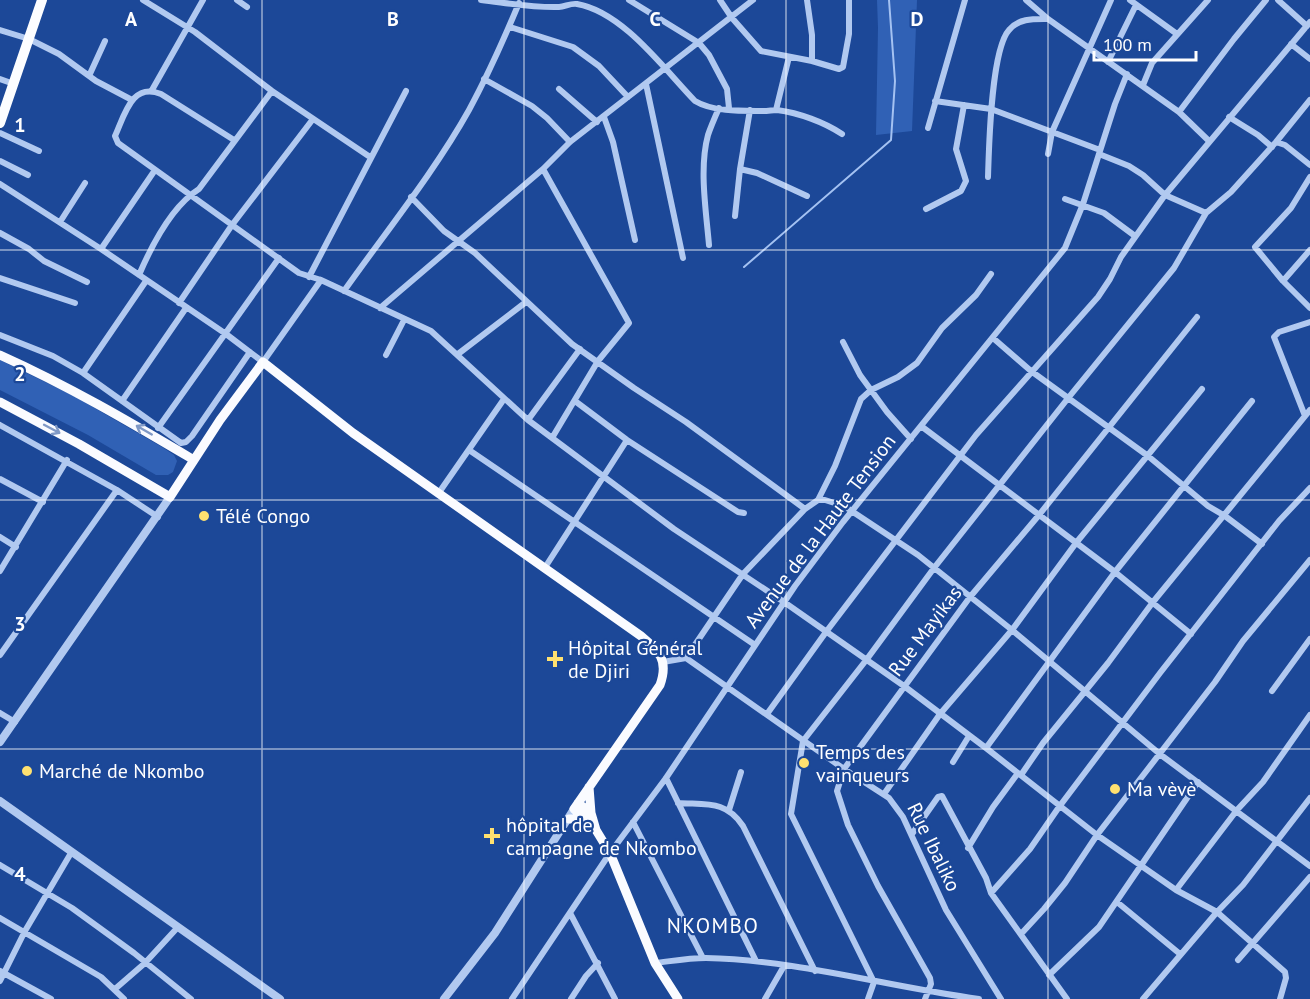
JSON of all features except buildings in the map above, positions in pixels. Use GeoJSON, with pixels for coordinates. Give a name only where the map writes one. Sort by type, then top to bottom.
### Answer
{"type":"FeatureCollection","features":[{"type":"Feature","properties":{"kind":"highway"},"geometry":{"type":"LineString","coordinates":[[0,123],[42,0]]}},
{"type":"Feature","properties":{"kind":"main road"},"geometry":{"type":"LineString","coordinates":[[0,355],[43,374],[103,406],[194,460]]}},
{"type":"Feature","properties":{"kind":"main road"},"geometry":{"type":"LineString","coordinates":[[0,402],[79,444],[170,497],[236,398],[263,362],[353,433],[653,647],[663,662],[664,669],[660,685],[576,806],[588,816],[610,853],[655,963],[678,999]]}},
{"type":"Feature","properties":{"kind":"main road"},"geometry":{"type":"LineString","coordinates":[[588,816],[589,787]]}},
{"type":"Feature","properties":{"kind":"main road"},"geometry":{"type":"LineString","coordinates":[[568,819],[588,816]]}},
{"type":"Feature","properties":{"kind":"street"},"geometry":{"type":"LineString","coordinates":[[143,0],[187,27],[272,90],[370,157]]}},
{"type":"Feature","properties":{"kind":"street"},"geometry":{"type":"LineString","coordinates":[[152,90],[203,0]]}},
{"type":"Feature","properties":{"kind":"street"},"geometry":{"type":"LineString","coordinates":[[237,0],[247,7]]}},
{"type":"Feature","properties":{"kind":"street"},"geometry":{"type":"LineString","coordinates":[[481,0],[520,2],[560,8],[575,3],[596,11],[626,29],[695,101],[703,105],[719,108],[776,110],[819,122],[842,134]]}},
{"type":"Feature","properties":{"kind":"street"},"geometry":{"type":"LineString","coordinates":[[629,0],[699,43],[709,55],[727,89],[729,108]]}},
{"type":"Feature","properties":{"kind":"street"},"geometry":{"type":"LineString","coordinates":[[719,0],[761,51],[812,61],[838,69],[843,67],[849,34],[849,0]]}},
{"type":"Feature","properties":{"kind":"street"},"geometry":{"type":"LineString","coordinates":[[380,308],[543,169],[570,142],[753,0]]}},
{"type":"Feature","properties":{"kind":"street"},"geometry":{"type":"LineString","coordinates":[[807,0],[812,35],[812,61]]}},
{"type":"Feature","properties":{"kind":"street"},"geometry":{"type":"LineString","coordinates":[[928,128],[965,0]]}},
{"type":"Feature","properties":{"kind":"street"},"geometry":{"type":"LineString","coordinates":[[1026,0],[1048,19],[1179,112],[1209,141]]}},
{"type":"Feature","properties":{"kind":"street"},"geometry":{"type":"LineString","coordinates":[[1048,154],[1052,132],[1111,0]]}},
{"type":"Feature","properties":{"kind":"street"},"geometry":{"type":"LineString","coordinates":[[1130,0],[1177,34]]}},
{"type":"Feature","properties":{"kind":"street"},"geometry":{"type":"LineString","coordinates":[[1143,85],[1152,63],[1208,0]]}},
{"type":"Feature","properties":{"kind":"street"},"geometry":{"type":"LineString","coordinates":[[1179,112],[1266,0]]}},
{"type":"Feature","properties":{"kind":"street"},"geometry":{"type":"LineString","coordinates":[[767,714],[826,632],[960,456],[1031,371],[1104,290],[1121,257],[1165,195],[1308,24],[1278,0]]}},
{"type":"Feature","properties":{"kind":"street"},"geometry":{"type":"LineString","coordinates":[[344,291],[411,197],[468,110],[510,27],[520,2]]}},
{"type":"Feature","properties":{"kind":"street"},"geometry":{"type":"LineString","coordinates":[[1108,62],[1136,5]]}},
{"type":"Feature","properties":{"kind":"street"},"geometry":{"type":"LineString","coordinates":[[988,177],[991,110],[1000,44],[1008,30],[1022,21],[1048,19]]}},
{"type":"Feature","properties":{"kind":"street"},"geometry":{"type":"LineString","coordinates":[[510,27],[573,47],[599,66],[628,97]]}},
{"type":"Feature","properties":{"kind":"street"},"geometry":{"type":"LineString","coordinates":[[0,30],[29,39],[59,54],[89,76],[132,100]]}},
{"type":"Feature","properties":{"kind":"street"},"geometry":{"type":"LineString","coordinates":[[89,76],[105,41]]}},
{"type":"Feature","properties":{"kind":"street"},"geometry":{"type":"LineString","coordinates":[[1291,44],[1310,59]]}},
{"type":"Feature","properties":{"kind":"street"},"geometry":{"type":"LineString","coordinates":[[776,110],[789,57]]}},
{"type":"Feature","properties":{"kind":"street","name":"Avenue de la Haute Tension"},"geometry":{"type":"LineString","coordinates":[[512,999],[784,602],[853,511],[1065,248],[1083,204],[1127,74]]}},
{"type":"Feature","properties":{"kind":"street"},"geometry":{"type":"LineString","coordinates":[[0,79],[14,84]]}},
{"type":"Feature","properties":{"kind":"street"},"geometry":{"type":"LineString","coordinates":[[484,79],[532,106],[570,142]]}},
{"type":"Feature","properties":{"kind":"street"},"geometry":{"type":"LineString","coordinates":[[646,84],[684,258]]}},
{"type":"Feature","properties":{"kind":"street"},"geometry":{"type":"LineString","coordinates":[[560,89],[597,122]]}},
{"type":"Feature","properties":{"kind":"street"},"geometry":{"type":"LineString","coordinates":[[234,140],[152,90],[141,91],[132,100],[115,139],[299,273],[321,280],[431,331],[528,420],[674,529],[867,659],[986,748],[1059,807],[1142,867],[1176,890],[1217,912],[1286,975],[1280,999]]}},
{"type":"Feature","properties":{"kind":"street"},"geometry":{"type":"LineString","coordinates":[[139,275],[150,250],[189,195],[199,189],[272,90]]}},
{"type":"Feature","properties":{"kind":"street"},"geometry":{"type":"LineString","coordinates":[[309,277],[406,91]]}},
{"type":"Feature","properties":{"kind":"street"},"geometry":{"type":"LineString","coordinates":[[868,999],[874,982],[791,814],[803,741],[934,568],[1174,268],[1206,213],[1231,192],[1310,100]]}},
{"type":"Feature","properties":{"kind":"street"},"geometry":{"type":"LineString","coordinates":[[935,101],[991,110],[1052,132],[1129,166],[1165,195],[1206,213]]}},
{"type":"Feature","properties":{"kind":"street"},"geometry":{"type":"LineString","coordinates":[[926,209],[961,191],[965,186],[966,181],[956,149],[964,105]]}},
{"type":"Feature","properties":{"kind":"street"},"geometry":{"type":"LineString","coordinates":[[709,244],[704,188],[706,153],[708,137],[719,108]]}},
{"type":"Feature","properties":{"kind":"street"},"geometry":{"type":"LineString","coordinates":[[735,216],[750,110]]}},
{"type":"Feature","properties":{"kind":"street"},"geometry":{"type":"LineString","coordinates":[[604,117],[615,151],[635,240]]}},
{"type":"Feature","properties":{"kind":"street"},"geometry":{"type":"LineString","coordinates":[[1229,117],[1274,144],[1285,145],[1310,165]]}},
{"type":"Feature","properties":{"kind":"street"},"geometry":{"type":"LineString","coordinates":[[179,303],[232,225],[313,119]]}},
{"type":"Feature","properties":{"kind":"street"},"geometry":{"type":"LineString","coordinates":[[0,134],[39,151]]}},
{"type":"Feature","properties":{"kind":"street"},"geometry":{"type":"LineString","coordinates":[[0,161],[28,175]]}},
{"type":"Feature","properties":{"kind":"street"},"geometry":{"type":"LineString","coordinates":[[543,169],[629,323],[598,361],[552,438]]}},
{"type":"Feature","properties":{"kind":"street"},"geometry":{"type":"LineString","coordinates":[[740,169],[757,173],[807,196]]}},
{"type":"Feature","properties":{"kind":"street"},"geometry":{"type":"LineString","coordinates":[[101,249],[155,170]]}},
{"type":"Feature","properties":{"kind":"street"},"geometry":{"type":"LineString","coordinates":[[1310,177],[1291,208],[1255,247],[1283,281],[1310,308]]}},
{"type":"Feature","properties":{"kind":"street"},"geometry":{"type":"LineString","coordinates":[[60,222],[85,183]]}},
{"type":"Feature","properties":{"kind":"street"},"geometry":{"type":"LineString","coordinates":[[0,184],[101,249],[263,362],[321,280]]}},
{"type":"Feature","properties":{"kind":"street"},"geometry":{"type":"LineString","coordinates":[[411,197],[444,231],[476,253],[580,350],[686,422],[805,509]]}},
{"type":"Feature","properties":{"kind":"street"},"geometry":{"type":"LineString","coordinates":[[1065,199],[1104,213],[1135,236]]}},
{"type":"Feature","properties":{"kind":"street"},"geometry":{"type":"LineString","coordinates":[[0,233],[29,249],[44,261],[87,282]]}},
{"type":"Feature","properties":{"kind":"street"},"geometry":{"type":"LineString","coordinates":[[1283,281],[1310,250]]}},
{"type":"Feature","properties":{"kind":"street"},"geometry":{"type":"LineString","coordinates":[[158,428],[279,258]]}},
{"type":"Feature","properties":{"kind":"street"},"geometry":{"type":"LineString","coordinates":[[663,662],[686,658],[743,574],[805,509],[818,500],[835,465],[857,404],[871,390],[897,377],[917,363],[942,328],[976,295],[991,274]]}},
{"type":"Feature","properties":{"kind":"street"},"geometry":{"type":"LineString","coordinates":[[0,278],[75,303]]}},
{"type":"Feature","properties":{"kind":"street"},"geometry":{"type":"LineString","coordinates":[[83,373],[146,281]]}},
{"type":"Feature","properties":{"kind":"street"},"geometry":{"type":"LineString","coordinates":[[458,354],[526,302]]}},
{"type":"Feature","properties":{"kind":"street"},"geometry":{"type":"LineString","coordinates":[[122,401],[186,308]]}},
{"type":"Feature","properties":{"kind":"street","name":"Rue Mayikas"},"geometry":{"type":"LineString","coordinates":[[927,996],[930,978],[879,886],[842,810],[837,791],[844,769],[970,597],[1039,515],[1197,317]]}},
{"type":"Feature","properties":{"kind":"street"},"geometry":{"type":"LineString","coordinates":[[386,355],[404,320]]}},
{"type":"Feature","properties":{"kind":"street"},"geometry":{"type":"LineString","coordinates":[[1305,416],[1274,337],[1279,332],[1310,322]]}},
{"type":"Feature","properties":{"kind":"street"},"geometry":{"type":"LineString","coordinates":[[0,334],[40,350],[83,373],[158,428],[184,443],[189,440],[250,352]]}},
{"type":"Feature","properties":{"kind":"street"},"geometry":{"type":"LineString","coordinates":[[993,338],[1031,371],[1109,426],[1208,506],[1262,544]]}},
{"type":"Feature","properties":{"kind":"street"},"geometry":{"type":"LineString","coordinates":[[843,342],[860,375],[887,412],[911,439]]}},
{"type":"Feature","properties":{"kind":"street"},"geometry":{"type":"LineString","coordinates":[[528,420],[580,350]]}},
{"type":"Feature","properties":{"kind":"street"},"geometry":{"type":"LineString","coordinates":[[884,794],[940,714],[1012,630],[1076,543],[1202,389]]}},
{"type":"Feature","properties":{"kind":"street"},"geometry":{"type":"LineString","coordinates":[[438,494],[504,399]]}},
{"type":"Feature","properties":{"kind":"street"},"geometry":{"type":"LineString","coordinates":[[575,401],[627,440],[738,512],[744,513]]}},
{"type":"Feature","properties":{"kind":"street"},"geometry":{"type":"LineString","coordinates":[[986,748],[1115,572],[1252,401]]}},
{"type":"Feature","properties":{"kind":"street"},"geometry":{"type":"LineString","coordinates":[[968,848],[993,807],[1153,602],[1310,410]]}},
{"type":"Feature","properties":{"kind":"street"},"geometry":{"type":"LineString","coordinates":[[0,425],[67,460],[158,517]]}},
{"type":"Feature","properties":{"kind":"street"},"geometry":{"type":"LineString","coordinates":[[921,426],[1115,572],[1191,634]]}},
{"type":"Feature","properties":{"kind":"street"},"geometry":{"type":"LineString","coordinates":[[544,569],[627,440]]}},
{"type":"Feature","properties":{"kind":"street"},"geometry":{"type":"LineString","coordinates":[[469,450],[575,520],[754,645]]}},
{"type":"Feature","properties":{"kind":"street"},"geometry":{"type":"LineString","coordinates":[[0,571],[67,460]]}},
{"type":"Feature","properties":{"kind":"street"},"geometry":{"type":"LineString","coordinates":[[0,479],[43,502]]}},
{"type":"Feature","properties":{"kind":"street"},"geometry":{"type":"LineString","coordinates":[[991,894],[1030,849],[1122,724],[1279,521],[1310,488]]}},
{"type":"Feature","properties":{"kind":"street"},"geometry":{"type":"LineString","coordinates":[[0,655],[117,490]]}},
{"type":"Feature","properties":{"kind":"street"},"geometry":{"type":"LineString","coordinates":[[0,742],[170,497]]}},
{"type":"Feature","properties":{"kind":"street"},"geometry":{"type":"LineString","coordinates":[[818,500],[836,503],[853,511],[934,568],[1012,630],[1122,724],[1310,866]]}},
{"type":"Feature","properties":{"kind":"street"},"geometry":{"type":"LineString","coordinates":[[0,537],[16,547]]}},
{"type":"Feature","properties":{"kind":"street"},"geometry":{"type":"LineString","coordinates":[[1021,934],[1065,883],[1097,835],[1215,682],[1243,640],[1310,560]]}},
{"type":"Feature","properties":{"kind":"street"},"geometry":{"type":"LineString","coordinates":[[1272,691],[1310,639]]}},
{"type":"Feature","properties":{"kind":"street","name":"Rue Ibaliko"},"geometry":{"type":"LineString","coordinates":[[686,658],[803,741],[884,794],[899,810],[946,910],[1001,999]]}},
{"type":"Feature","properties":{"kind":"street"},"geometry":{"type":"LineString","coordinates":[[0,713],[15,722]]}},
{"type":"Feature","properties":{"kind":"street"},"geometry":{"type":"LineString","coordinates":[[1176,890],[1238,810],[1263,782],[1310,715]]}},
{"type":"Feature","properties":{"kind":"street"},"geometry":{"type":"LineString","coordinates":[[953,762],[969,736]]}},
{"type":"Feature","properties":{"kind":"street"},"geometry":{"type":"LineString","coordinates":[[729,810],[741,772]]}},
{"type":"Feature","properties":{"kind":"street"},"geometry":{"type":"LineString","coordinates":[[666,777],[756,961]]}},
{"type":"Feature","properties":{"kind":"street"},"geometry":{"type":"LineString","coordinates":[[1048,975],[1092,935],[1142,867],[1198,782]]}},
{"type":"Feature","properties":{"kind":"street"},"geometry":{"type":"LineString","coordinates":[[912,834],[938,797],[942,796],[986,878],[991,894],[1067,999]]}},
{"type":"Feature","properties":{"kind":"street"},"geometry":{"type":"LineString","coordinates":[[1143,999],[1180,954],[1243,885],[1310,798]]}},
{"type":"Feature","properties":{"kind":"street"},"geometry":{"type":"LineString","coordinates":[[0,801],[280,999]]}},
{"type":"Feature","properties":{"kind":"street"},"geometry":{"type":"LineString","coordinates":[[678,803],[718,806],[735,815],[743,826],[815,971]]}},
{"type":"Feature","properties":{"kind":"street"},"geometry":{"type":"LineString","coordinates":[[444,999],[495,933],[576,806]]}},
{"type":"Feature","properties":{"kind":"street"},"geometry":{"type":"LineString","coordinates":[[633,822],[703,958]]}},
{"type":"Feature","properties":{"kind":"street"},"geometry":{"type":"LineString","coordinates":[[0,981],[2,972],[71,852]]}},
{"type":"Feature","properties":{"kind":"street"},"geometry":{"type":"LineString","coordinates":[[0,865],[48,893],[134,952],[191,999]]}},
{"type":"Feature","properties":{"kind":"street"},"geometry":{"type":"LineString","coordinates":[[1238,960],[1310,877]]}},
{"type":"Feature","properties":{"kind":"street"},"geometry":{"type":"LineString","coordinates":[[1117,902],[1180,954]]}},
{"type":"Feature","properties":{"kind":"street"},"geometry":{"type":"LineString","coordinates":[[570,913],[615,999]]}},
{"type":"Feature","properties":{"kind":"street"},"geometry":{"type":"LineString","coordinates":[[0,918],[101,977],[124,999]]}},
{"type":"Feature","properties":{"kind":"street"},"geometry":{"type":"LineString","coordinates":[[115,989],[145,963],[178,927]]}},
{"type":"Feature","properties":{"kind":"street"},"geometry":{"type":"LineString","coordinates":[[655,963],[703,958],[756,961],[874,982],[927,996],[977,999]]}},
{"type":"Feature","properties":{"kind":"street"},"geometry":{"type":"LineString","coordinates":[[572,999],[586,976],[598,963]]}},
{"type":"Feature","properties":{"kind":"street"},"geometry":{"type":"LineString","coordinates":[[765,999],[784,966]]}},
{"type":"Feature","properties":{"kind":"street"},"geometry":{"type":"LineString","coordinates":[[2,972],[51,999]]}},
{"type":"Feature","properties":{"kind":"shaded area"},"geometry":{"type":"Polygon","coordinates":[[[877,0],[917,0],[912,131],[876,135],[877,0]]]}},
{"type":"Feature","properties":{"kind":"shaded area"},"geometry":{"type":"Polygon","coordinates":[[[0,360],[72,395],[162,447],[174,455],[177,461],[173,472],[168,475],[156,475],[88,435],[0,390],[0,360]]]}},
{"type":"Feature","properties":{"kind":"waterway"},"geometry":{"type":"LineString","coordinates":[[744,267],[891,140],[895,81],[889,0]]}},
{"type":"Feature","properties":{"kind":"place","name":"Télé Congo"},"geometry":{"type":"Point","coordinates":[204,516]}},
{"type":"Feature","properties":{"kind":"place","name":"Hôpital Général de Djiri"},"geometry":{"type":"Point","coordinates":[555,659]}},
{"type":"Feature","properties":{"kind":"place","name":"Temps des vainqueurs"},"geometry":{"type":"Point","coordinates":[804,763]}},
{"type":"Feature","properties":{"kind":"place","name":"Marché de Nkombo"},"geometry":{"type":"Point","coordinates":[27,771]}},
{"type":"Feature","properties":{"kind":"place","name":"Ma vèvè"},"geometry":{"type":"Point","coordinates":[1115,789]}},
{"type":"Feature","properties":{"kind":"place","name":"hôpital de campagne de Nkombo"},"geometry":{"type":"Point","coordinates":[492,836]}},
{"type":"Feature","properties":{"kind":"district","name":"NKOMBO"},"geometry":{"type":"Point","coordinates":[713,925]}}]}
